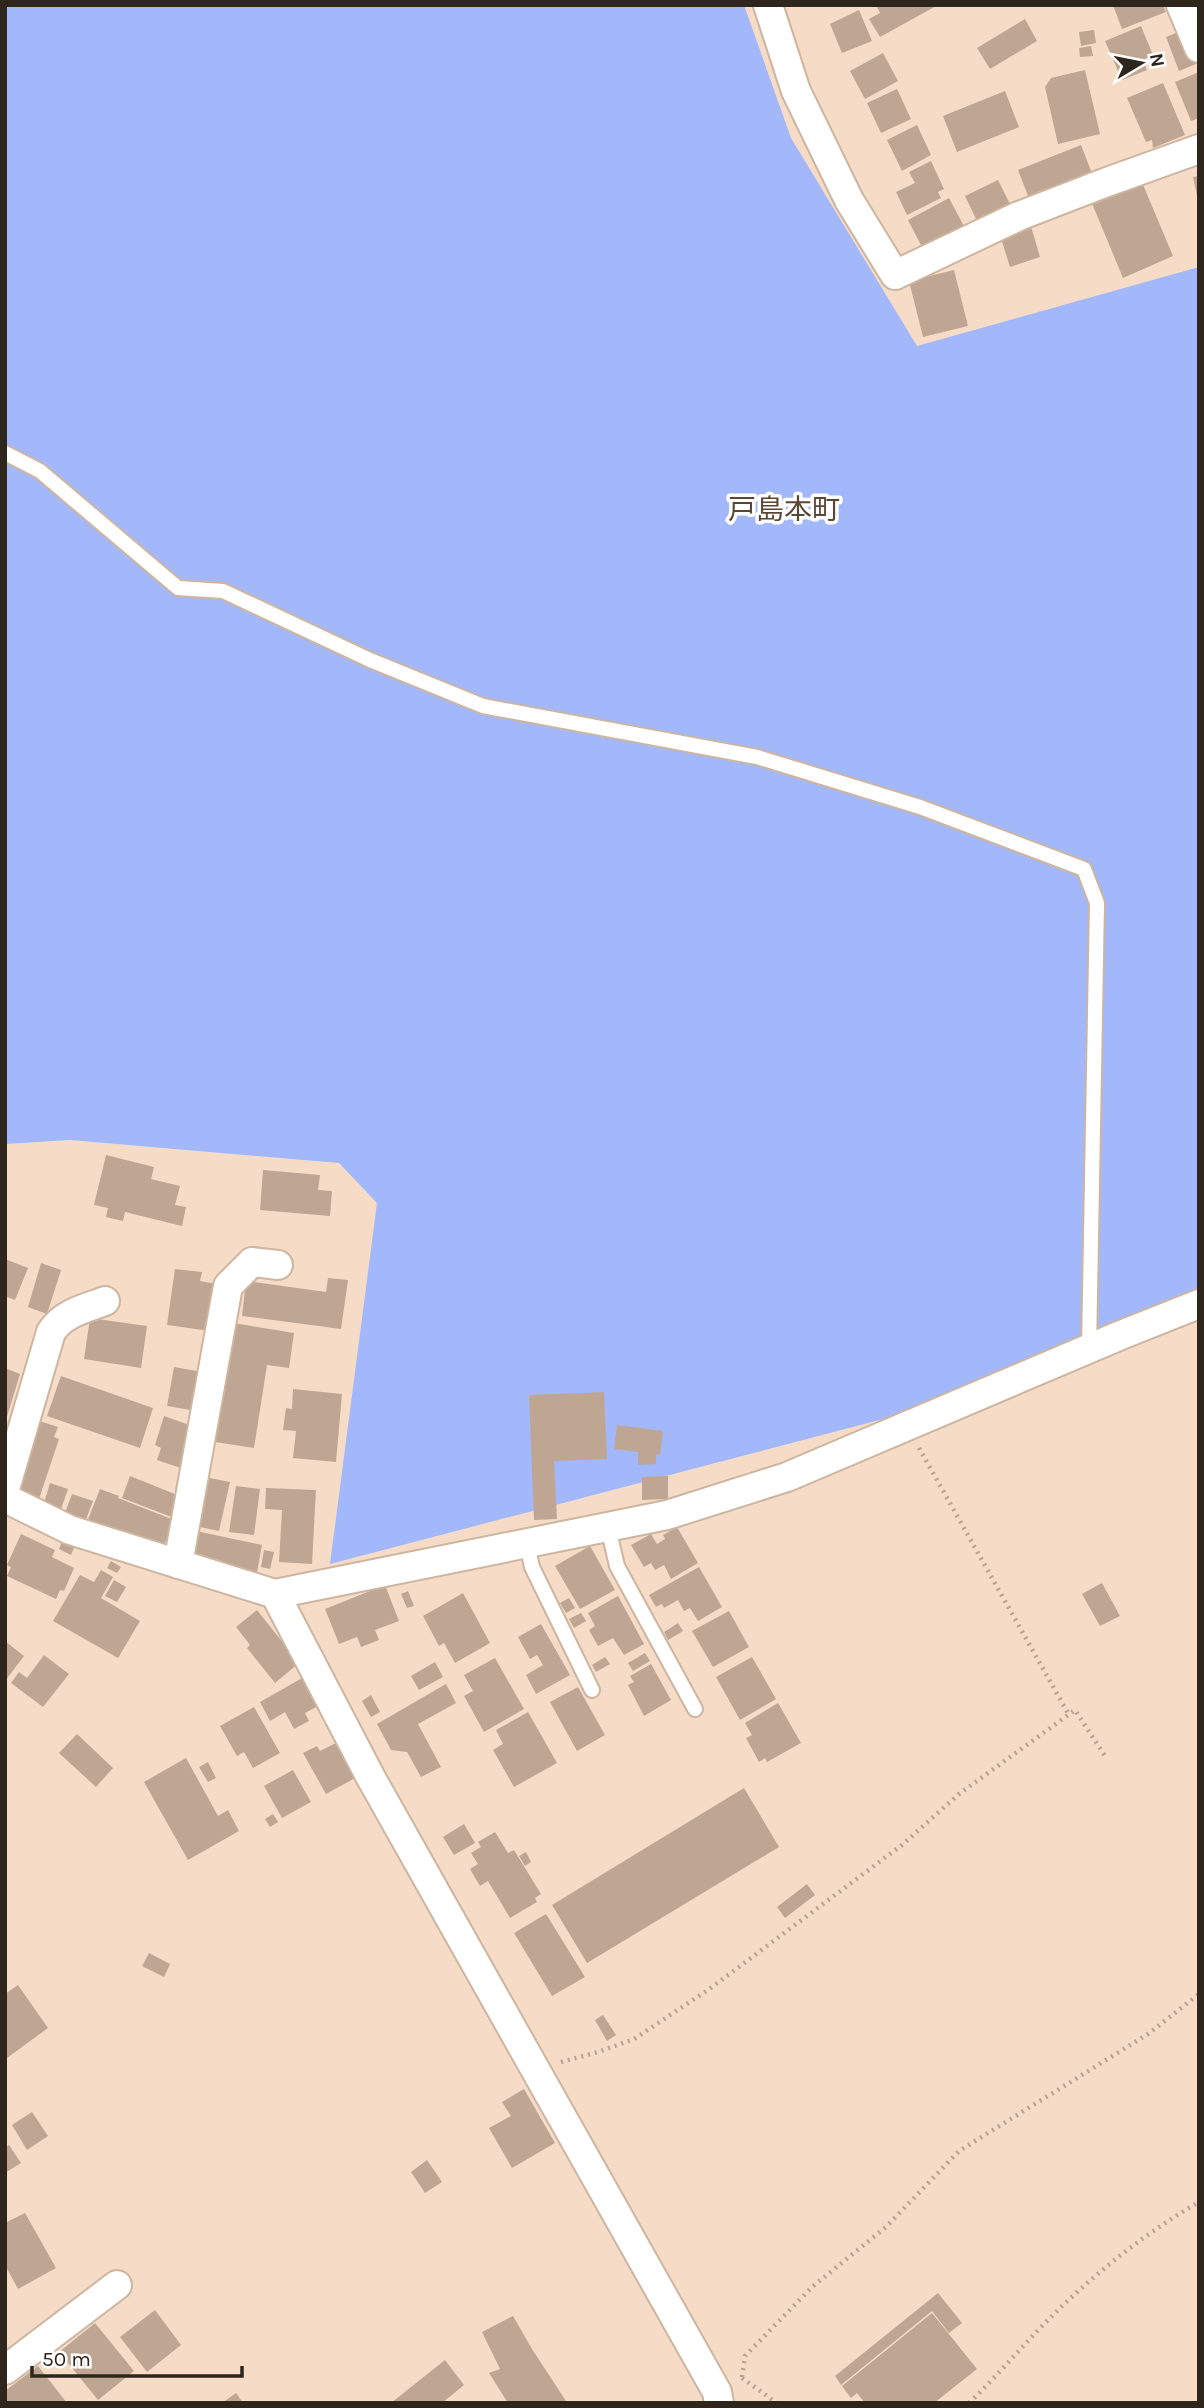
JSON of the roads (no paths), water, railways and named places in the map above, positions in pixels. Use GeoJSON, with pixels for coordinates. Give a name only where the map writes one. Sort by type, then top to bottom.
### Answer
{"type":"FeatureCollection","features":[{"type":"Feature","properties":{"kind":"street"},"geometry":{"type":"LineString","coordinates":[[768,5],[796,91],[849,200],[895,275],[1019,216],[1199,149]]}},
{"type":"Feature","properties":{"kind":"street"},"geometry":{"type":"LineString","coordinates":[[1181,5],[1199,48]]}},
{"type":"Feature","properties":{"kind":"street"},"geometry":{"type":"LineString","coordinates":[[178,1564],[228,1286],[251,1262],[278,1265]]}},
{"type":"Feature","properties":{"kind":"street"},"geometry":{"type":"LineString","coordinates":[[5,1489],[51,1332],[67,1315],[105,1301]]}},
{"type":"Feature","properties":{"kind":"street"},"geometry":{"type":"LineString","coordinates":[[5,1498],[70,1530],[275,1594],[667,1515],[787,1477],[1199,1304]]}},
{"type":"Feature","properties":{"kind":"street"},"geometry":{"type":"LineString","coordinates":[[275,1594],[371,1778],[710,2380],[719,2403]]}},
{"type":"Feature","properties":{"kind":"street"},"geometry":{"type":"LineString","coordinates":[[5,2370],[117,2285]]}},
{"type":"Feature","properties":{"kind":"lane"},"geometry":{"type":"LineString","coordinates":[[5,453],[40,471],[178,588],[223,591],[370,660],[483,706],[757,757],[920,807],[1084,869],[1097,903],[1089,1349]]}},
{"type":"Feature","properties":{"kind":"lane"},"geometry":{"type":"LineString","coordinates":[[608,1527],[617,1566],[695,1709]]}},
{"type":"Feature","properties":{"kind":"lane"},"geometry":{"type":"LineString","coordinates":[[527,1544],[532,1567],[592,1690]]}},
{"type":"Feature","properties":{"kind":"district","name":"戸島本町"},"geometry":{"type":"Point","coordinates":[784,509]}}]}
